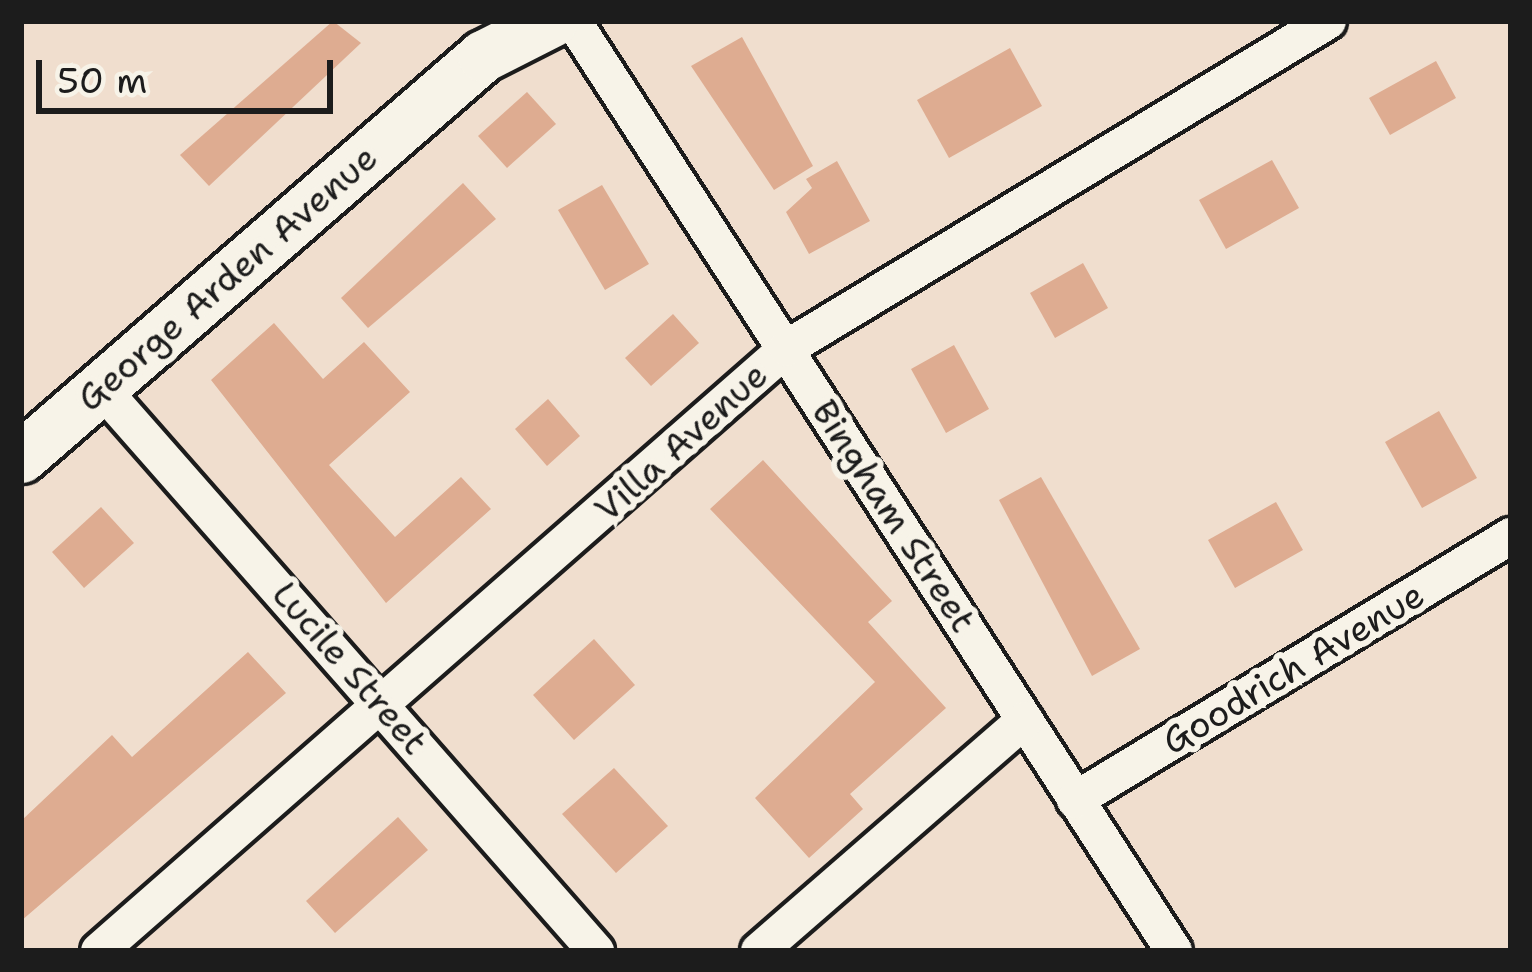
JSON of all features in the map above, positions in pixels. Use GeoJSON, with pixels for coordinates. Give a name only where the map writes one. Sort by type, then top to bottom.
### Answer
{"type":"FeatureCollection","features":[{"type":"Feature","properties":{"kind":"street","name":"George Arden Avenue"},"geometry":{"type":"LineString","coordinates":[[21,457],[483,56],[552,21]]}},
{"type":"Feature","properties":{"kind":"street","name":"Bingham Street"},"geometry":{"type":"LineString","coordinates":[[573,21],[1174,951]]}},
{"type":"Feature","properties":{"kind":"street","name":"Villa Avenue"},"geometry":{"type":"LineString","coordinates":[[99,951],[787,348],[1328,21]]}},
{"type":"Feature","properties":{"kind":"street","name":"Lucile Street"},"geometry":{"type":"LineString","coordinates":[[101,388],[382,702],[596,951]]}},
{"type":"Feature","properties":{"kind":"street","name":"Goodrich Avenue"},"geometry":{"type":"LineString","coordinates":[[1075,800],[1511,536]]}},
{"type":"Feature","properties":{"kind":"street"},"geometry":{"type":"LineString","coordinates":[[759,951],[1025,720]]}},
{"type":"Feature","properties":{"kind":"building"},"geometry":{"type":"Polygon","coordinates":[[[333,21],[361,43],[209,186],[180,155],[333,21]]]}},
{"type":"Feature","properties":{"kind":"building"},"geometry":{"type":"Polygon","coordinates":[[[742,37],[813,166],[774,190],[691,66],[742,37]]]}},
{"type":"Feature","properties":{"kind":"building"},"geometry":{"type":"Polygon","coordinates":[[[1010,48],[1042,106],[949,158],[917,100],[1010,48]]]}},
{"type":"Feature","properties":{"kind":"building"},"geometry":{"type":"Polygon","coordinates":[[[1436,61],[1456,98],[1390,135],[1369,98],[1436,61]]]}},
{"type":"Feature","properties":{"kind":"building"},"geometry":{"type":"Polygon","coordinates":[[[527,92],[556,124],[507,168],[478,136],[527,92]]]}},
{"type":"Feature","properties":{"kind":"building"},"geometry":{"type":"Polygon","coordinates":[[[1272,160],[1299,208],[1226,249],[1199,200],[1272,160]]]}},
{"type":"Feature","properties":{"kind":"building"},"geometry":{"type":"Polygon","coordinates":[[[837,161],[870,221],[809,254],[786,212],[812,188],[806,179],[837,161]]]}},
{"type":"Feature","properties":{"kind":"building"},"geometry":{"type":"Polygon","coordinates":[[[463,183],[496,219],[368,328],[341,298],[463,183]]]}},
{"type":"Feature","properties":{"kind":"building"},"geometry":{"type":"Polygon","coordinates":[[[602,185],[649,264],[605,290],[558,210],[602,185]]]}},
{"type":"Feature","properties":{"kind":"building"},"geometry":{"type":"Polygon","coordinates":[[[1083,263],[1108,308],[1055,338],[1030,293],[1083,263]]]}},
{"type":"Feature","properties":{"kind":"building"},"geometry":{"type":"Polygon","coordinates":[[[673,314],[699,343],[651,386],[625,358],[673,314]]]}},
{"type":"Feature","properties":{"kind":"building"},"geometry":{"type":"Polygon","coordinates":[[[274,323],[323,379],[364,342],[410,392],[329,465],[395,537],[461,477],[491,509],[386,603],[211,380],[274,323]]]}},
{"type":"Feature","properties":{"kind":"building"},"geometry":{"type":"Polygon","coordinates":[[[954,345],[989,409],[946,433],[911,369],[954,345]]]}},
{"type":"Feature","properties":{"kind":"building"},"geometry":{"type":"Polygon","coordinates":[[[548,399],[580,436],[547,466],[515,429],[548,399]]]}},
{"type":"Feature","properties":{"kind":"building"},"geometry":{"type":"Polygon","coordinates":[[[1439,411],[1477,478],[1422,508],[1385,442],[1439,411]]]}},
{"type":"Feature","properties":{"kind":"building"},"geometry":{"type":"Polygon","coordinates":[[[763,460],[892,601],[868,622],[946,708],[850,794],[863,809],[809,858],[755,798],[875,682],[710,509],[763,460]]]}},
{"type":"Feature","properties":{"kind":"building"},"geometry":{"type":"Polygon","coordinates":[[[1041,477],[1140,649],[1092,676],[999,500],[1041,477]]]}},
{"type":"Feature","properties":{"kind":"building"},"geometry":{"type":"Polygon","coordinates":[[[1276,502],[1303,550],[1235,588],[1208,540],[1276,502]]]}},
{"type":"Feature","properties":{"kind":"building"},"geometry":{"type":"Polygon","coordinates":[[[101,507],[134,543],[84,588],[52,552],[101,507]]]}},
{"type":"Feature","properties":{"kind":"building"},"geometry":{"type":"Polygon","coordinates":[[[594,639],[635,685],[574,740],[533,695],[594,639]]]}},
{"type":"Feature","properties":{"kind":"building"},"geometry":{"type":"Polygon","coordinates":[[[248,652],[286,693],[21,921],[21,821],[112,735],[132,757],[248,652]]]}},
{"type":"Feature","properties":{"kind":"building"},"geometry":{"type":"Polygon","coordinates":[[[614,768],[668,826],[616,873],[562,814],[614,768]]]}},
{"type":"Feature","properties":{"kind":"building"},"geometry":{"type":"Polygon","coordinates":[[[398,817],[428,850],[335,933],[306,901],[398,817]]]}}]}
